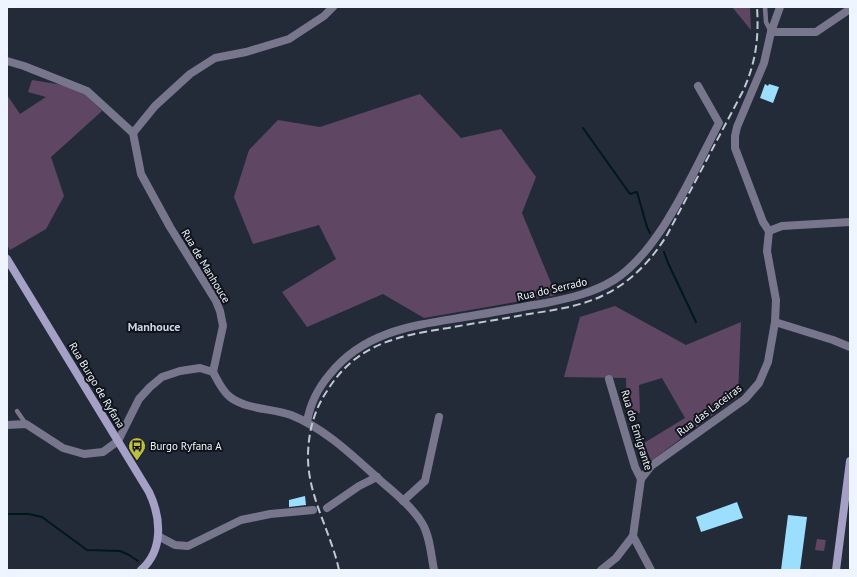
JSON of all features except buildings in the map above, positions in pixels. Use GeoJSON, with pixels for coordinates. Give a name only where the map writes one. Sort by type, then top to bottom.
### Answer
{"type":"FeatureCollection","features":[{"type":"Feature","properties":{"kind":"main road","name":"Rua Burgo de Ryfana"},"geometry":{"type":"LineString","coordinates":[[7,259],[155,504],[158,521],[158,536],[155,550],[148,564],[141,570]]}},
{"type":"Feature","properties":{"kind":"main road"},"geometry":{"type":"LineString","coordinates":[[836,570],[850,460]]}},
{"type":"Feature","properties":{"kind":"street"},"geometry":{"type":"LineString","coordinates":[[7,61],[24,66],[87,91],[133,133],[155,106],[190,74],[215,58],[246,52],[289,39],[324,16],[333,7]]}},
{"type":"Feature","properties":{"kind":"street"},"geometry":{"type":"LineString","coordinates":[[780,7],[771,32],[764,63],[737,127],[735,148],[763,222],[769,231],[782,226],[850,222]]}},
{"type":"Feature","properties":{"kind":"street"},"geometry":{"type":"LineString","coordinates":[[771,32],[816,32],[850,9]]}},
{"type":"Feature","properties":{"kind":"street","name":"Rua do Serrado"},"geometry":{"type":"LineString","coordinates":[[307,422],[314,398],[326,379],[340,362],[349,354],[373,340],[388,333],[409,327],[499,312],[585,294],[605,285],[632,266],[647,249],[668,217],[718,123],[698,86]]}},
{"type":"Feature","properties":{"kind":"street","name":"Rua de Manhouce"},"geometry":{"type":"LineString","coordinates":[[133,133],[141,174],[170,227],[216,301],[220,311],[223,326],[213,372]]}},
{"type":"Feature","properties":{"kind":"street","name":"Rua das Laceiras"},"geometry":{"type":"LineString","coordinates":[[641,479],[651,466],[745,399],[759,383],[768,362],[775,322],[776,300],[767,251],[769,231]]}},
{"type":"Feature","properties":{"kind":"street"},"geometry":{"type":"LineString","coordinates":[[775,322],[833,340],[850,347]]}},
{"type":"Feature","properties":{"kind":"street"},"geometry":{"type":"LineString","coordinates":[[7,425],[26,424],[63,448],[84,454],[103,452],[118,441],[140,399],[150,387],[162,377],[180,371],[200,368],[213,372],[222,388],[230,397],[238,402],[289,415],[307,422],[353,456],[377,477],[416,514],[423,524],[427,535],[434,570]]}},
{"type":"Feature","properties":{"kind":"street","name":"Rua do Emigrante"},"geometry":{"type":"LineString","coordinates":[[601,570],[616,558],[633,536],[641,479],[635,467],[609,379]]}},
{"type":"Feature","properties":{"kind":"street"},"geometry":{"type":"LineString","coordinates":[[403,501],[425,481],[439,417]]}},
{"type":"Feature","properties":{"kind":"street"},"geometry":{"type":"LineString","coordinates":[[328,508],[360,486],[377,477]]}},
{"type":"Feature","properties":{"kind":"street"},"geometry":{"type":"LineString","coordinates":[[158,536],[175,545],[188,546],[241,520],[270,514],[313,510]]}},
{"type":"Feature","properties":{"kind":"street"},"geometry":{"type":"LineString","coordinates":[[633,536],[651,570]]}},
{"type":"Feature","properties":{"kind":"lane"},"geometry":{"type":"LineString","coordinates":[[765,7],[766,22],[771,32]]}},
{"type":"Feature","properties":{"kind":"lane"},"geometry":{"type":"LineString","coordinates":[[17,411],[26,424]]}},
{"type":"Feature","properties":{"kind":"shaded area"},"geometry":{"type":"Polygon","coordinates":[[[732,7],[750,7],[751,30],[732,7]]]}},
{"type":"Feature","properties":{"kind":"shaded area"},"geometry":{"type":"Polygon","coordinates":[[[32,80],[63,85],[84,93],[102,111],[51,157],[64,196],[46,229],[10,250],[7,245],[7,95],[20,114],[46,97],[28,92],[32,80]]]}},
{"type":"Feature","properties":{"kind":"shaded area"},"geometry":{"type":"Polygon","coordinates":[[[420,94],[461,138],[501,129],[536,177],[522,213],[556,295],[424,318],[383,294],[307,327],[282,292],[336,259],[319,225],[253,244],[234,197],[249,150],[278,120],[320,127],[420,94]]]}},
{"type":"Feature","properties":{"kind":"shaded area"},"geometry":{"type":"Polygon","coordinates":[[[615,306],[686,345],[741,322],[738,396],[651,461],[644,443],[685,418],[662,378],[639,385],[640,413],[627,413],[626,378],[564,377],[580,317],[615,306]]]}},
{"type":"Feature","properties":{"kind":"shaded area"},"geometry":{"type":"Polygon","coordinates":[[[817,539],[826,540],[824,551],[815,550],[817,539]]]}},
{"type":"Feature","properties":{"kind":"waterway"},"geometry":{"type":"LineString","coordinates":[[583,128],[630,194],[637,192],[650,233]]}},
{"type":"Feature","properties":{"kind":"waterway"},"geometry":{"type":"LineString","coordinates":[[664,252],[696,322]]}},
{"type":"Feature","properties":{"kind":"waterway"},"geometry":{"type":"LineString","coordinates":[[7,514],[29,514],[42,517],[87,550],[120,551],[138,561]]}},
{"type":"Feature","properties":{"kind":"railway"},"geometry":{"type":"LineString","coordinates":[[339,570],[312,486],[308,457],[309,439],[315,414],[322,398],[338,375],[351,362],[365,353],[379,345],[395,339],[429,331],[575,305],[602,296],[622,285],[631,278],[654,254],[667,235],[743,91],[751,70],[756,50],[757,7]]}},
{"type":"Feature","properties":{"kind":"place","name":"Burgo Ryfana A"},"geometry":{"type":"Point","coordinates":[137,461]}},
{"type":"Feature","properties":{"kind":"district","name":"Manhouce"},"geometry":{"type":"Point","coordinates":[154,327]}}]}
